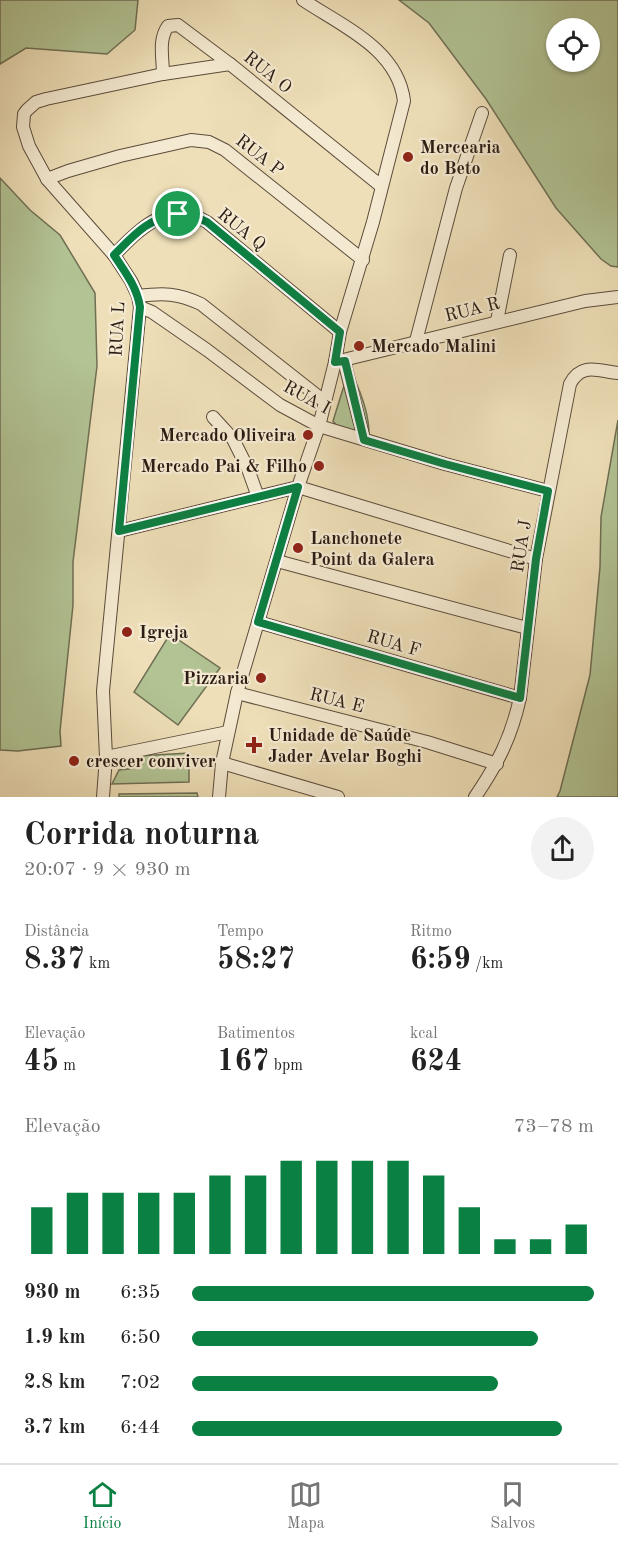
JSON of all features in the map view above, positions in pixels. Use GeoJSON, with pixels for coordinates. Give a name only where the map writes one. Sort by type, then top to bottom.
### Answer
{"type":"FeatureCollection","features":[{"type":"Feature","properties":{"kind":"street"},"geometry":{"type":"LineString","coordinates":[[303,0],[375,47],[393,68],[403,92],[404,101],[363,260],[340,332],[340,362],[364,440]]}},
{"type":"Feature","properties":{"kind":"street","name":"RUA O"},"geometry":{"type":"LineString","coordinates":[[164,74],[162,42],[165,29],[178,25],[186,29],[381,186]]}},
{"type":"Feature","properties":{"kind":"street","name":"RUA L"},"geometry":{"type":"LineString","coordinates":[[103,797],[106,758],[103,691],[139,302],[131,281],[114,255],[47,179],[29,146],[23,120],[27,110],[36,102],[46,99],[164,74],[230,64]]}},
{"type":"Feature","properties":{"kind":"street"},"geometry":{"type":"LineString","coordinates":[[416,341],[456,188],[482,113]]}},
{"type":"Feature","properties":{"kind":"street","name":"RUA P"},"geometry":{"type":"LineString","coordinates":[[47,179],[68,171],[167,145],[191,140],[209,141],[225,150],[363,260]]}},
{"type":"Feature","properties":{"kind":"street","name":"RUA Q"},"geometry":{"type":"LineString","coordinates":[[114,255],[142,227],[158,218],[178,214],[197,216],[340,332]]}},
{"type":"Feature","properties":{"kind":"street"},"geometry":{"type":"LineString","coordinates":[[497,321],[510,255]]}},
{"type":"Feature","properties":{"kind":"street"},"geometry":{"type":"LineString","coordinates":[[139,302],[170,294],[183,296],[201,304],[324,401]]}},
{"type":"Feature","properties":{"kind":"street","name":"RUA R"},"geometry":{"type":"LineString","coordinates":[[340,362],[416,341],[599,297],[618,297]]}},
{"type":"Feature","properties":{"kind":"street","name":"RUA I"},"geometry":{"type":"LineString","coordinates":[[139,302],[280,405],[319,426],[445,464],[548,491]]}},
{"type":"Feature","properties":{"kind":"street"},"geometry":{"type":"LineString","coordinates":[[219,797],[222,762],[237,693],[298,487],[319,426],[324,401],[340,362]]}},
{"type":"Feature","properties":{"kind":"street","name":"RUA J"},"geometry":{"type":"LineString","coordinates":[[475,797],[497,764],[511,732],[520,698],[536,559],[570,384],[573,377],[585,369],[618,373]]}},
{"type":"Feature","properties":{"kind":"street"},"geometry":{"type":"LineString","coordinates":[[213,417],[233,439],[248,469],[258,497]]}},
{"type":"Feature","properties":{"kind":"street"},"geometry":{"type":"LineString","coordinates":[[119,531],[298,487],[536,559]]}},
{"type":"Feature","properties":{"kind":"street"},"geometry":{"type":"LineString","coordinates":[[277,561],[527,628]]}},
{"type":"Feature","properties":{"kind":"street","name":"RUA F"},"geometry":{"type":"LineString","coordinates":[[258,622],[520,698]]}},
{"type":"Feature","properties":{"kind":"street","name":"RUA E"},"geometry":{"type":"LineString","coordinates":[[237,693],[427,742],[497,764]]}},
{"type":"Feature","properties":{"kind":"street"},"geometry":{"type":"LineString","coordinates":[[106,758],[228,732]]}},
{"type":"Feature","properties":{"kind":"street"},"geometry":{"type":"LineString","coordinates":[[222,762],[338,797]]}},
{"type":"Feature","properties":{"kind":"green space"},"geometry":{"type":"Polygon","coordinates":[[[0,0],[138,0],[135,30],[107,54],[26,48],[0,64],[0,0]]]}},
{"type":"Feature","properties":{"kind":"green space"},"geometry":{"type":"Polygon","coordinates":[[[399,0],[618,0],[618,267],[611,266],[601,259],[556,208],[486,99],[429,23],[399,0]]]}},
{"type":"Feature","properties":{"kind":"green space"},"geometry":{"type":"Polygon","coordinates":[[[0,178],[30,210],[60,235],[95,293],[97,366],[73,562],[73,605],[60,731],[61,746],[18,751],[0,750],[0,178]]]}},
{"type":"Feature","properties":{"kind":"green space"},"geometry":{"type":"Polygon","coordinates":[[[347,376],[353,376],[362,397],[368,419],[369,434],[338,427],[333,421],[347,376]]]}},
{"type":"Feature","properties":{"kind":"green space"},"geometry":{"type":"Polygon","coordinates":[[[618,420],[618,797],[557,797],[590,675],[600,567],[601,517],[618,420]]]}},
{"type":"Feature","properties":{"kind":"green space"},"geometry":{"type":"Polygon","coordinates":[[[170,634],[220,668],[178,725],[134,692],[170,634]]]}},
{"type":"Feature","properties":{"kind":"green space"},"geometry":{"type":"Polygon","coordinates":[[[189,753],[189,782],[112,784],[119,770],[136,768],[137,756],[189,753]]]}},
{"type":"Feature","properties":{"kind":"green space"},"geometry":{"type":"Polygon","coordinates":[[[197,793],[198,797],[119,797],[119,794],[197,793]]]}},
{"type":"Feature","properties":{"kind":"place","name":"Mercearia do Beto"},"geometry":{"type":"Point","coordinates":[408,157]}},
{"type":"Feature","properties":{"kind":"place","name":"Mercado Malini"},"geometry":{"type":"Point","coordinates":[359,346]}},
{"type":"Feature","properties":{"kind":"place","name":"Mercado Oliveira"},"geometry":{"type":"Point","coordinates":[308,435]}},
{"type":"Feature","properties":{"kind":"place","name":"Mercado Pai & Filho"},"geometry":{"type":"Point","coordinates":[319,466]}},
{"type":"Feature","properties":{"kind":"place","name":"Lanchonete Point da Galera"},"geometry":{"type":"Point","coordinates":[298,548]}},
{"type":"Feature","properties":{"kind":"place","name":"Igreja"},"geometry":{"type":"Point","coordinates":[127,632]}},
{"type":"Feature","properties":{"kind":"place","name":"Pizzaria"},"geometry":{"type":"Point","coordinates":[261,678]}},
{"type":"Feature","properties":{"kind":"place","name":"Unidade de Saúde Jader Avelar Boghi"},"geometry":{"type":"Point","coordinates":[254,745]}},
{"type":"Feature","properties":{"kind":"place","name":"crescer conviver"},"geometry":{"type":"Point","coordinates":[74,761]}},
{"type":"Feature","properties":{"kind":"route"},"geometry":{"type":"LineString","coordinates":[[178,214],[197,216],[207,222],[340,332],[335,362],[345,361],[364,440],[548,491],[536,559],[520,698],[258,622],[298,487],[119,531],[140,307],[131,281],[114,255],[142,227],[158,218],[178,214]]}}]}
